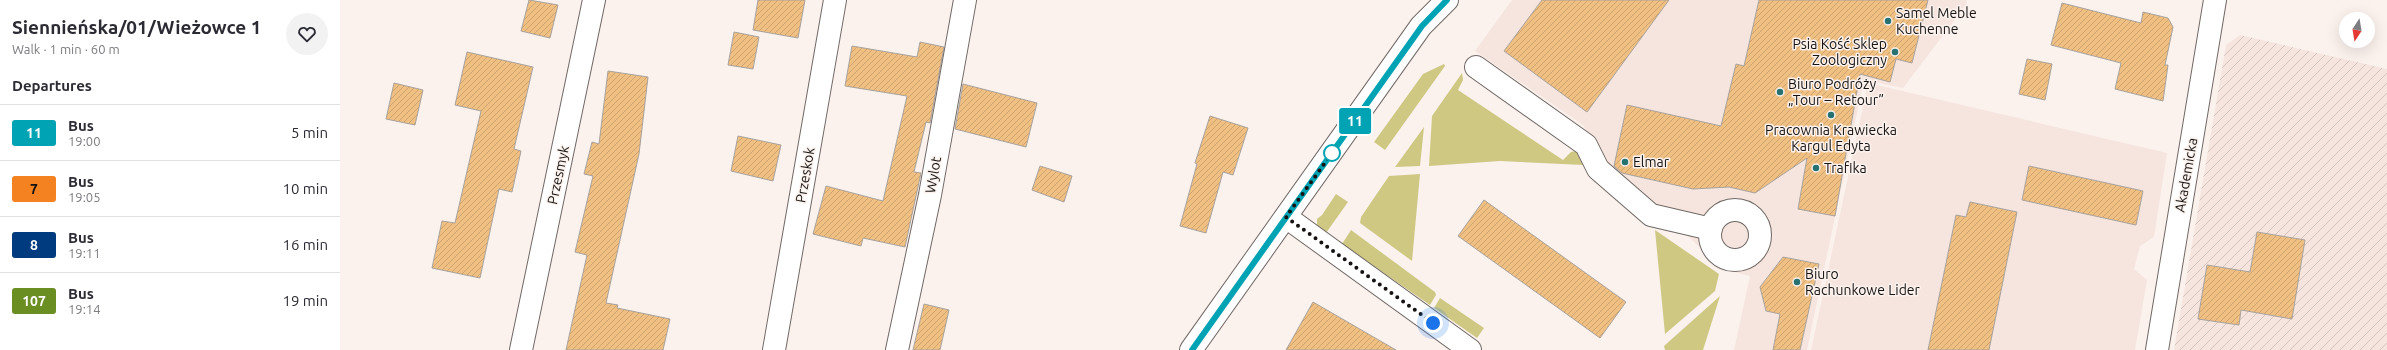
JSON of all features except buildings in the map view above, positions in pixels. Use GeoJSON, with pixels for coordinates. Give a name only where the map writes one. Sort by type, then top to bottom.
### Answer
{"type":"FeatureCollection","features":[{"type":"Feature","properties":{"kind":"street","name":"Przesmyk"},"geometry":{"type":"LineString","coordinates":[[521,350],[594,0]]}},
{"type":"Feature","properties":{"kind":"street","name":"Przeskok"},"geometry":{"type":"LineString","coordinates":[[774,350],[835,0]]}},
{"type":"Feature","properties":{"kind":"street","name":"Wylot"},"geometry":{"type":"LineString","coordinates":[[897,350],[930,195],[964,0]]}},
{"type":"Feature","properties":{"kind":"street"},"geometry":{"type":"LineString","coordinates":[[1422,26],[1431,0]]}},
{"type":"Feature","properties":{"kind":"street"},"geometry":{"type":"LineString","coordinates":[[1192,350],[1422,26],[1447,0]]}},
{"type":"Feature","properties":{"kind":"street","name":"Akademicka"},"geometry":{"type":"LineString","coordinates":[[2157,350],[2215,0]]}},
{"type":"Feature","properties":{"kind":"street"},"geometry":{"type":"LineString","coordinates":[[1476,67],[1586,145],[1598,169],[1651,214],[1711,229]]}},
{"type":"Feature","properties":{"kind":"street"},"geometry":{"type":"LineString","coordinates":[[1286,217],[1470,350]]}},
{"type":"Feature","properties":{"kind":"shaded area"},"geometry":{"type":"Polygon","coordinates":[[[1512,0],[1967,0],[1966,5],[1903,88],[1864,80],[1807,350],[1734,350],[1750,276],[1722,269],[1659,208],[1609,171],[1583,125],[1475,51],[1512,0]]]}},
{"type":"Feature","properties":{"kind":"shaded area"},"geometry":{"type":"Polygon","coordinates":[[[2240,35],[2387,69],[2387,350],[2174,350],[2226,45],[2240,35]]]}},
{"type":"Feature","properties":{"kind":"shaded area"},"geometry":{"type":"Polygon","coordinates":[[[1444,64],[1445,66],[1385,150],[1374,142],[1423,74],[1444,64]]]}},
{"type":"Feature","properties":{"kind":"shaded area"},"geometry":{"type":"Polygon","coordinates":[[[1462,73],[1463,80],[1458,90],[1563,160],[1571,152],[1576,151],[1584,165],[1500,161],[1429,166],[1432,116],[1462,73]]]}},
{"type":"Feature","properties":{"kind":"shaded area"},"geometry":{"type":"Polygon","coordinates":[[[1868,83],[2167,153],[2154,237],[2140,246],[2134,269],[2147,280],[2135,350],[1811,350],[1868,83]]]}},
{"type":"Feature","properties":{"kind":"shaded area"},"geometry":{"type":"Polygon","coordinates":[[[1424,127],[1420,166],[1395,167],[1424,127]]]}},
{"type":"Feature","properties":{"kind":"shaded area"},"geometry":{"type":"Polygon","coordinates":[[[1420,174],[1412,261],[1360,223],[1361,217],[1389,176],[1420,174]]]}},
{"type":"Feature","properties":{"kind":"shaded area"},"geometry":{"type":"Polygon","coordinates":[[[1336,194],[1348,202],[1326,233],[1317,227],[1317,219],[1322,215],[1336,194]]]}},
{"type":"Feature","properties":{"kind":"shaded area"},"geometry":{"type":"Polygon","coordinates":[[[1351,230],[1435,292],[1436,295],[1430,305],[1342,244],[1351,230]]]}},
{"type":"Feature","properties":{"kind":"shaded area"},"geometry":{"type":"Polygon","coordinates":[[[1655,230],[1719,274],[1715,291],[1665,334],[1655,230]]]}},
{"type":"Feature","properties":{"kind":"shaded area"},"geometry":{"type":"Polygon","coordinates":[[[1720,296],[1703,350],[1665,350],[1664,346],[1720,296]]]}},
{"type":"Feature","properties":{"kind":"shaded area"},"geometry":{"type":"Polygon","coordinates":[[[1440,298],[1484,328],[1477,338],[1434,308],[1440,298]]]}},
{"type":"Feature","properties":{"kind":"bus line","name":"11"},"geometry":{"type":"LineString","coordinates":[[1192,350],[1422,26],[1447,0]]}},
{"type":"Feature","properties":{"kind":"place","name":"Samel Meble Kuchenne"},"geometry":{"type":"Point","coordinates":[1888,21]}},
{"type":"Feature","properties":{"kind":"place","name":"Psia Kość Sklep Zoologiczny"},"geometry":{"type":"Point","coordinates":[1895,52]}},
{"type":"Feature","properties":{"kind":"place","name":"Biuro Podróży „Tour – Retour”"},"geometry":{"type":"Point","coordinates":[1780,92]}},
{"type":"Feature","properties":{"kind":"place","name":"Pracownia Krawiecka Kargul Edyta"},"geometry":{"type":"Point","coordinates":[1831,115]}},
{"type":"Feature","properties":{"kind":"place","name":"Elmar"},"geometry":{"type":"Point","coordinates":[1625,162]}},
{"type":"Feature","properties":{"kind":"place","name":"Trafika"},"geometry":{"type":"Point","coordinates":[1816,168]}},
{"type":"Feature","properties":{"kind":"place","name":"Biuro Rachunkowe Lider"},"geometry":{"type":"Point","coordinates":[1797,282]}},
{"type":"Feature","properties":{"kind":"route"},"geometry":{"type":"LineString","coordinates":[[1332,153],[1333,152],[1286,217],[1433,323]]}}]}
